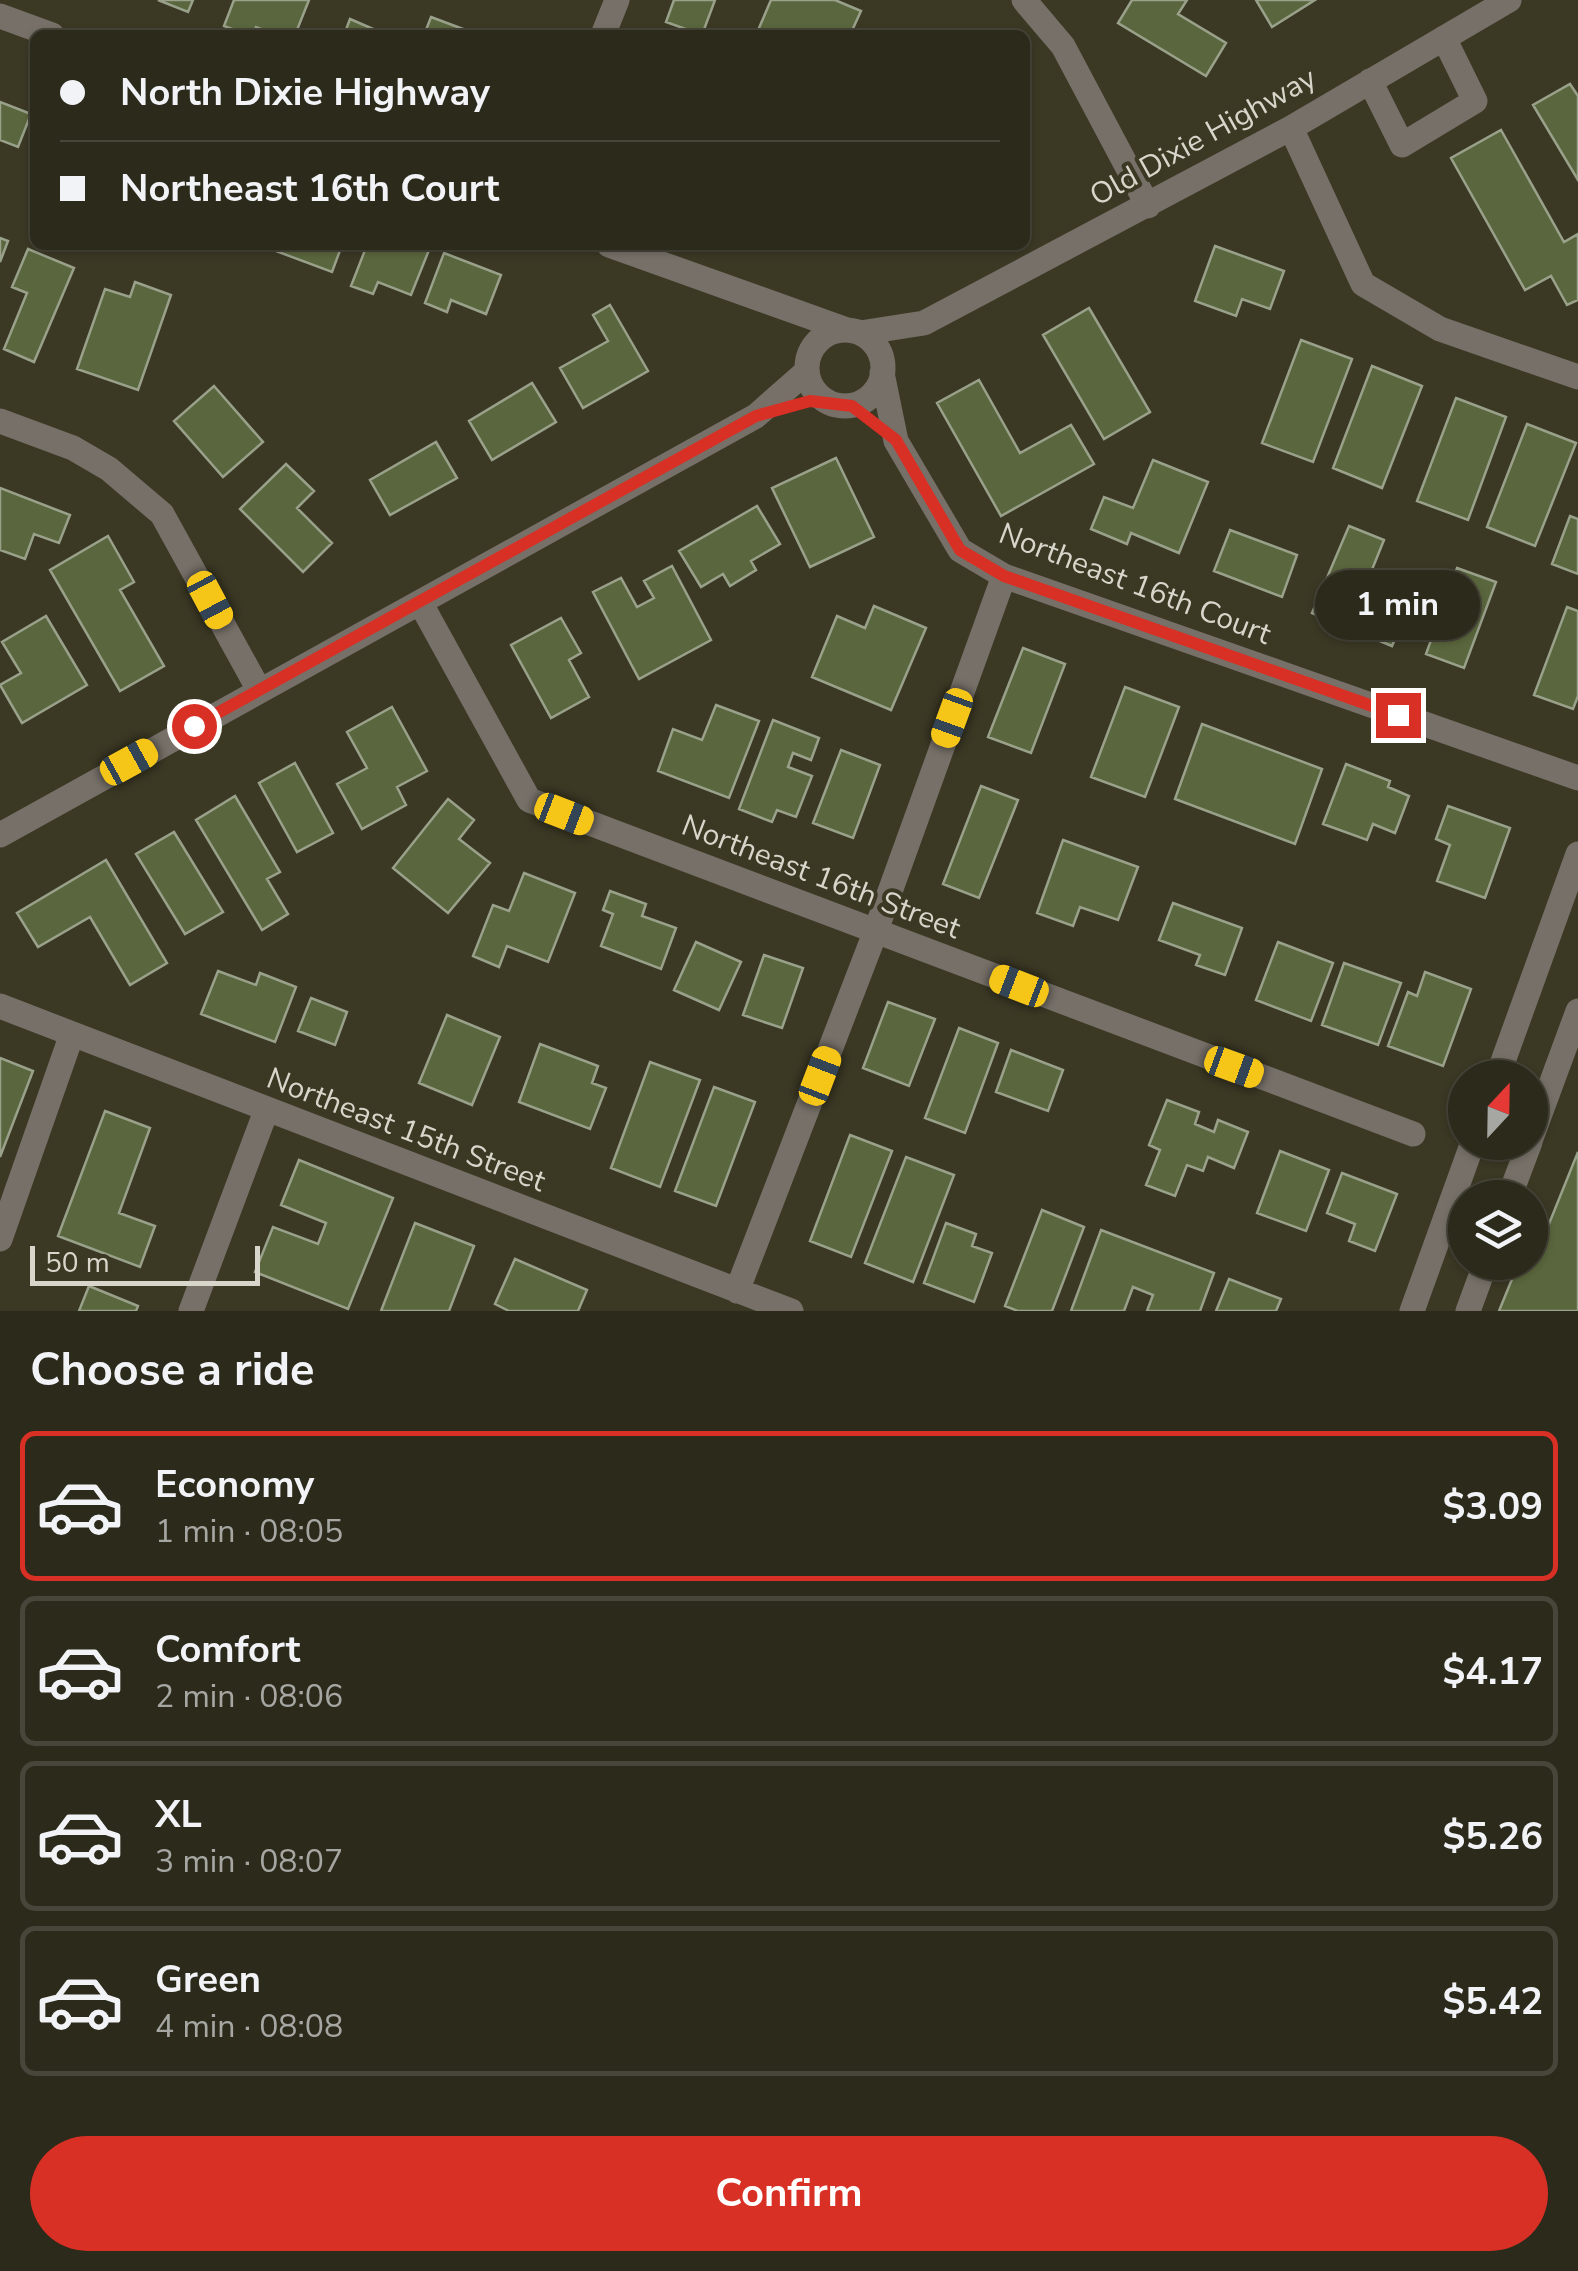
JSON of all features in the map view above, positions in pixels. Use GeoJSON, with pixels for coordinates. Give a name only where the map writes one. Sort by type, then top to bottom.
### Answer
{"type":"FeatureCollection","features":[{"type":"Feature","properties":{"kind":"street"},"geometry":{"type":"LineString","coordinates":[[606,30],[617,0]]}},
{"type":"Feature","properties":{"kind":"street"},"geometry":{"type":"LineString","coordinates":[[1024,0],[1063,46],[1148,206]]}},
{"type":"Feature","properties":{"kind":"street","name":"Old Dixie Highway"},"geometry":{"type":"LineString","coordinates":[[882,369],[924,323],[1291,128],[1509,0]]}},
{"type":"Feature","properties":{"kind":"street"},"geometry":{"type":"LineString","coordinates":[[0,16],[38,30]]}},
{"type":"Feature","properties":{"kind":"street"},"geometry":{"type":"LineString","coordinates":[[1370,82],[1402,145],[1475,101],[1444,38]]}},
{"type":"Feature","properties":{"kind":"street"},"geometry":{"type":"LineString","coordinates":[[1291,128],[1364,284],[1440,329],[1578,377]]}},
{"type":"Feature","properties":{"kind":"street"},"geometry":{"type":"LineString","coordinates":[[0,834],[756,416],[810,401],[840,404],[872,394],[882,369],[876,346],[853,331],[622,250]]}},
{"type":"Feature","properties":{"kind":"street"},"geometry":{"type":"LineString","coordinates":[[770,305],[792,322],[818,395],[840,404]]}},
{"type":"Feature","properties":{"kind":"street","name":"Old Dixie Highway"},"geometry":{"type":"LineString","coordinates":[[853,331],[924,323]]}},
{"type":"Feature","properties":{"kind":"street"},"geometry":{"type":"LineString","coordinates":[[756,416],[808,362],[825,335],[853,331]]}},
{"type":"Feature","properties":{"kind":"street","name":"Northeast 16th Court"},"geometry":{"type":"LineString","coordinates":[[882,369],[896,440],[960,550],[1004,576],[1578,778]]}},
{"type":"Feature","properties":{"kind":"street","name":"Northeast 16th Court"},"geometry":{"type":"LineString","coordinates":[[840,404],[896,440]]}},
{"type":"Feature","properties":{"kind":"street"},"geometry":{"type":"LineString","coordinates":[[0,422],[73,448],[108,469],[162,514],[259,690]]}},
{"type":"Feature","properties":{"kind":"street"},"geometry":{"type":"LineString","coordinates":[[736,1292],[876,933],[1004,576]]}},
{"type":"Feature","properties":{"kind":"street","name":"Northeast 16th Street"},"geometry":{"type":"LineString","coordinates":[[422,604],[530,800],[1412,1134]]}},
{"type":"Feature","properties":{"kind":"street"},"geometry":{"type":"LineString","coordinates":[[1504,1060],[1578,854]]}},
{"type":"Feature","properties":{"kind":"street","name":"Northeast 15th Street"},"geometry":{"type":"LineString","coordinates":[[0,1006],[791,1311]]}},
{"type":"Feature","properties":{"kind":"street"},"geometry":{"type":"LineString","coordinates":[[1548,1092],[1578,1010]]}},
{"type":"Feature","properties":{"kind":"street"},"geometry":{"type":"LineString","coordinates":[[0,1239],[72,1034]]}},
{"type":"Feature","properties":{"kind":"street"},"geometry":{"type":"LineString","coordinates":[[191,1311],[266,1111]]}},
{"type":"Feature","properties":{"kind":"street"},"geometry":{"type":"LineString","coordinates":[[1412,1311],[1467,1160]]}},
{"type":"Feature","properties":{"kind":"street"},"geometry":{"type":"LineString","coordinates":[[1468,1311],[1479,1280]]}},
{"type":"Feature","properties":{"kind":"building"},"geometry":{"type":"Polygon","coordinates":[[[158,0],[193,0],[188,12],[158,0]]]}},
{"type":"Feature","properties":{"kind":"building"},"geometry":{"type":"Polygon","coordinates":[[[234,0],[309,0],[297,30],[235,30],[224,26],[234,0]]]}},
{"type":"Feature","properties":{"kind":"building"},"geometry":{"type":"Polygon","coordinates":[[[674,0],[715,0],[704,30],[688,30],[666,22],[674,0]]]}},
{"type":"Feature","properties":{"kind":"building"},"geometry":{"type":"Polygon","coordinates":[[[771,0],[835,0],[861,11],[852,30],[758,30],[771,0]]]}},
{"type":"Feature","properties":{"kind":"building"},"geometry":{"type":"Polygon","coordinates":[[[1132,0],[1187,0],[1178,14],[1226,43],[1206,76],[1118,23],[1132,0]]]}},
{"type":"Feature","properties":{"kind":"building"},"geometry":{"type":"Polygon","coordinates":[[[1256,0],[1315,0],[1272,27],[1256,0]]]}},
{"type":"Feature","properties":{"kind":"building"},"geometry":{"type":"Polygon","coordinates":[[[431,17],[466,30],[426,30],[431,17]]]}},
{"type":"Feature","properties":{"kind":"building"},"geometry":{"type":"Polygon","coordinates":[[[350,19],[375,30],[346,30],[350,19]]]}},
{"type":"Feature","properties":{"kind":"building"},"geometry":{"type":"Polygon","coordinates":[[[1570,84],[1578,96],[1578,180],[1533,105],[1570,84]]]}},
{"type":"Feature","properties":{"kind":"building"},"geometry":{"type":"Polygon","coordinates":[[[0,102],[30,114],[18,147],[0,140],[0,102]]]}},
{"type":"Feature","properties":{"kind":"building"},"geometry":{"type":"Polygon","coordinates":[[[1501,130],[1564,242],[1578,234],[1578,300],[1567,305],[1551,276],[1525,290],[1451,158],[1501,130]]]}},
{"type":"Feature","properties":{"kind":"building"},"geometry":{"type":"Polygon","coordinates":[[[0,238],[8,241],[0,262],[0,238]]]}},
{"type":"Feature","properties":{"kind":"building"},"geometry":{"type":"Polygon","coordinates":[[[1215,246],[1284,271],[1270,309],[1242,299],[1236,316],[1195,301],[1215,246]]]}},
{"type":"Feature","properties":{"kind":"building"},"geometry":{"type":"Polygon","coordinates":[[[28,249],[74,268],[34,362],[4,349],[27,293],[12,287],[28,249]]]}},
{"type":"Feature","properties":{"kind":"building"},"geometry":{"type":"Polygon","coordinates":[[[276,250],[340,250],[332,272],[276,250]]]}},
{"type":"Feature","properties":{"kind":"building"},"geometry":{"type":"Polygon","coordinates":[[[365,250],[429,250],[411,295],[378,282],[373,294],[351,286],[365,250]]]}},
{"type":"Feature","properties":{"kind":"building"},"geometry":{"type":"Polygon","coordinates":[[[444,253],[501,275],[486,314],[451,300],[447,312],[425,303],[444,253]]]}},
{"type":"Feature","properties":{"kind":"building"},"geometry":{"type":"Polygon","coordinates":[[[135,282],[171,295],[138,390],[77,369],[105,289],[130,297],[135,282]]]}},
{"type":"Feature","properties":{"kind":"building"},"geometry":{"type":"Polygon","coordinates":[[[610,305],[648,371],[583,408],[560,368],[608,341],[593,315],[610,305]]]}},
{"type":"Feature","properties":{"kind":"building"},"geometry":{"type":"Polygon","coordinates":[[[1089,308],[1150,412],[1104,439],[1043,335],[1089,308]]]}},
{"type":"Feature","properties":{"kind":"building"},"geometry":{"type":"Polygon","coordinates":[[[1301,340],[1352,359],[1313,462],[1262,443],[1301,340]]]}},
{"type":"Feature","properties":{"kind":"building"},"geometry":{"type":"Polygon","coordinates":[[[1372,366],[1422,386],[1382,488],[1333,468],[1372,366]]]}},
{"type":"Feature","properties":{"kind":"building"},"geometry":{"type":"Polygon","coordinates":[[[979,380],[1020,453],[1071,425],[1094,464],[1001,516],[937,403],[979,380]]]}},
{"type":"Feature","properties":{"kind":"building"},"geometry":{"type":"Polygon","coordinates":[[[532,383],[556,422],[492,460],[469,421],[532,383]]]}},
{"type":"Feature","properties":{"kind":"building"},"geometry":{"type":"Polygon","coordinates":[[[214,386],[263,442],[223,477],[174,421],[214,386]]]}},
{"type":"Feature","properties":{"kind":"building"},"geometry":{"type":"Polygon","coordinates":[[[1456,398],[1506,417],[1468,520],[1417,501],[1456,398]]]}},
{"type":"Feature","properties":{"kind":"building"},"geometry":{"type":"Polygon","coordinates":[[[1527,424],[1576,443],[1535,546],[1487,527],[1527,424]]]}},
{"type":"Feature","properties":{"kind":"building"},"geometry":{"type":"Polygon","coordinates":[[[436,442],[457,478],[390,515],[370,480],[436,442]]]}},
{"type":"Feature","properties":{"kind":"building"},"geometry":{"type":"Polygon","coordinates":[[[836,458],[874,537],[810,567],[772,488],[836,458]]]}},
{"type":"Feature","properties":{"kind":"building"},"geometry":{"type":"Polygon","coordinates":[[[1153,460],[1208,482],[1179,553],[1131,533],[1127,544],[1091,529],[1104,497],[1133,508],[1153,460]]]}},
{"type":"Feature","properties":{"kind":"building"},"geometry":{"type":"Polygon","coordinates":[[[286,464],[314,491],[297,508],[332,543],[303,572],[240,509],[286,464]]]}},
{"type":"Feature","properties":{"kind":"building"},"geometry":{"type":"Polygon","coordinates":[[[0,488],[70,515],[59,543],[34,534],[25,559],[0,550],[0,488]]]}},
{"type":"Feature","properties":{"kind":"building"},"geometry":{"type":"Polygon","coordinates":[[[757,506],[780,544],[751,561],[756,570],[730,586],[723,574],[701,587],[679,551],[757,506]]]}},
{"type":"Feature","properties":{"kind":"building"},"geometry":{"type":"Polygon","coordinates":[[[1570,516],[1578,519],[1578,574],[1552,564],[1570,516]]]}},
{"type":"Feature","properties":{"kind":"building"},"geometry":{"type":"Polygon","coordinates":[[[1349,526],[1384,540],[1369,577],[1393,586],[1390,594],[1410,603],[1392,646],[1312,613],[1349,526]]]}},
{"type":"Feature","properties":{"kind":"building"},"geometry":{"type":"Polygon","coordinates":[[[1230,530],[1297,555],[1282,597],[1214,571],[1230,530]]]}},
{"type":"Feature","properties":{"kind":"building"},"geometry":{"type":"Polygon","coordinates":[[[108,536],[134,582],[120,590],[164,666],[120,691],[50,570],[108,536]]]}},
{"type":"Feature","properties":{"kind":"building"},"geometry":{"type":"Polygon","coordinates":[[[672,566],[711,640],[639,679],[593,592],[621,578],[637,607],[654,598],[644,581],[672,566]]]}},
{"type":"Feature","properties":{"kind":"building"},"geometry":{"type":"Polygon","coordinates":[[[1457,568],[1496,582],[1464,668],[1426,654],[1457,568]]]}},
{"type":"Feature","properties":{"kind":"building"},"geometry":{"type":"Polygon","coordinates":[[[874,606],[926,628],[891,710],[812,677],[837,616],[865,628],[874,606]]]}},
{"type":"Feature","properties":{"kind":"building"},"geometry":{"type":"Polygon","coordinates":[[[1567,607],[1578,611],[1578,696],[1573,709],[1534,695],[1567,607]]]}},
{"type":"Feature","properties":{"kind":"building"},"geometry":{"type":"Polygon","coordinates":[[[46,616],[87,685],[22,723],[0,685],[21,673],[2,642],[46,616]]]}},
{"type":"Feature","properties":{"kind":"building"},"geometry":{"type":"Polygon","coordinates":[[[561,618],[581,653],[569,660],[589,697],[551,718],[511,645],[561,618]]]}},
{"type":"Feature","properties":{"kind":"building"},"geometry":{"type":"Polygon","coordinates":[[[1023,648],[1065,664],[1031,753],[988,737],[1023,648]]]}},
{"type":"Feature","properties":{"kind":"building"},"geometry":{"type":"Polygon","coordinates":[[[1125,687],[1179,707],[1145,797],[1091,777],[1125,687]]]}},
{"type":"Feature","properties":{"kind":"building"},"geometry":{"type":"Polygon","coordinates":[[[716,705],[759,721],[729,798],[658,771],[673,729],[702,740],[716,705]]]}},
{"type":"Feature","properties":{"kind":"building"},"geometry":{"type":"Polygon","coordinates":[[[392,707],[427,771],[397,787],[406,805],[362,829],[337,784],[367,768],[347,732],[392,707]]]}},
{"type":"Feature","properties":{"kind":"building"},"geometry":{"type":"Polygon","coordinates":[[[773,720],[819,738],[811,760],[793,753],[788,767],[812,776],[796,817],[777,810],[772,822],[739,809],[773,720]]]}},
{"type":"Feature","properties":{"kind":"building"},"geometry":{"type":"Polygon","coordinates":[[[1202,724],[1322,769],[1295,844],[1175,799],[1202,724]]]}},
{"type":"Feature","properties":{"kind":"building"},"geometry":{"type":"Polygon","coordinates":[[[841,750],[880,765],[853,838],[813,823],[841,750]]]}},
{"type":"Feature","properties":{"kind":"building"},"geometry":{"type":"Polygon","coordinates":[[[295,763],[333,833],[297,852],[259,783],[295,763]]]}},
{"type":"Feature","properties":{"kind":"building"},"geometry":{"type":"Polygon","coordinates":[[[1346,764],[1390,781],[1388,787],[1409,796],[1395,833],[1373,824],[1367,840],[1323,824],[1346,764]]]}},
{"type":"Feature","properties":{"kind":"building"},"geometry":{"type":"Polygon","coordinates":[[[981,786],[1018,800],[979,898],[943,884],[981,786]]]}},
{"type":"Feature","properties":{"kind":"building"},"geometry":{"type":"Polygon","coordinates":[[[235,796],[280,872],[267,879],[288,914],[262,930],[196,820],[235,796]]]}},
{"type":"Feature","properties":{"kind":"building"},"geometry":{"type":"Polygon","coordinates":[[[448,799],[474,820],[459,839],[490,863],[448,913],[393,868],[448,799]]]}},
{"type":"Feature","properties":{"kind":"building"},"geometry":{"type":"Polygon","coordinates":[[[1448,806],[1510,828],[1485,898],[1437,881],[1450,845],[1436,839],[1448,806]]]}},
{"type":"Feature","properties":{"kind":"building"},"geometry":{"type":"Polygon","coordinates":[[[174,832],[223,912],[185,934],[136,854],[174,832]]]}},
{"type":"Feature","properties":{"kind":"building"},"geometry":{"type":"Polygon","coordinates":[[[1063,840],[1138,867],[1118,920],[1080,907],[1073,926],[1037,913],[1063,840]]]}},
{"type":"Feature","properties":{"kind":"building"},"geometry":{"type":"Polygon","coordinates":[[[106,860],[167,963],[130,985],[90,917],[38,947],[17,913],[106,860]]]}},
{"type":"Feature","properties":{"kind":"building"},"geometry":{"type":"Polygon","coordinates":[[[524,873],[575,893],[548,962],[507,946],[499,967],[473,956],[493,905],[509,911],[524,873]]]}},
{"type":"Feature","properties":{"kind":"building"},"geometry":{"type":"Polygon","coordinates":[[[610,891],[646,904],[642,916],[676,928],[661,969],[601,946],[613,914],[603,910],[610,891]]]}},
{"type":"Feature","properties":{"kind":"building"},"geometry":{"type":"Polygon","coordinates":[[[1173,903],[1242,928],[1225,975],[1196,965],[1200,955],[1159,940],[1173,903]]]}},
{"type":"Feature","properties":{"kind":"building"},"geometry":{"type":"Polygon","coordinates":[[[696,942],[741,962],[719,1010],[674,990],[696,942]]]}},
{"type":"Feature","properties":{"kind":"building"},"geometry":{"type":"Polygon","coordinates":[[[1278,942],[1333,963],[1311,1021],[1256,1000],[1278,942]]]}},
{"type":"Feature","properties":{"kind":"building"},"geometry":{"type":"Polygon","coordinates":[[[764,955],[803,968],[782,1028],[743,1015],[764,955]]]}},
{"type":"Feature","properties":{"kind":"building"},"geometry":{"type":"Polygon","coordinates":[[[1344,963],[1401,983],[1378,1045],[1322,1025],[1344,963]]]}},
{"type":"Feature","properties":{"kind":"building"},"geometry":{"type":"Polygon","coordinates":[[[218,971],[256,985],[260,973],[296,987],[275,1042],[201,1014],[218,971]]]}},
{"type":"Feature","properties":{"kind":"building"},"geometry":{"type":"Polygon","coordinates":[[[1425,972],[1471,989],[1443,1066],[1388,1046],[1408,992],[1417,996],[1425,972]]]}},
{"type":"Feature","properties":{"kind":"building"},"geometry":{"type":"Polygon","coordinates":[[[311,998],[347,1012],[335,1045],[298,1031],[311,998]]]}},
{"type":"Feature","properties":{"kind":"building"},"geometry":{"type":"Polygon","coordinates":[[[888,1002],[935,1019],[909,1086],[863,1068],[888,1002]]]}},
{"type":"Feature","properties":{"kind":"building"},"geometry":{"type":"Polygon","coordinates":[[[447,1015],[500,1037],[472,1105],[419,1083],[447,1015]]]}},
{"type":"Feature","properties":{"kind":"building"},"geometry":{"type":"Polygon","coordinates":[[[959,1028],[998,1043],[965,1133],[925,1118],[959,1028]]]}},
{"type":"Feature","properties":{"kind":"building"},"geometry":{"type":"Polygon","coordinates":[[[540,1044],[598,1066],[592,1083],[606,1088],[590,1129],[519,1102],[540,1044]]]}},
{"type":"Feature","properties":{"kind":"building"},"geometry":{"type":"Polygon","coordinates":[[[1011,1050],[1063,1070],[1048,1111],[996,1092],[1011,1050]]]}},
{"type":"Feature","properties":{"kind":"building"},"geometry":{"type":"Polygon","coordinates":[[[0,1058],[33,1071],[0,1157],[0,1058]]]}},
{"type":"Feature","properties":{"kind":"building"},"geometry":{"type":"Polygon","coordinates":[[[650,1062],[700,1080],[660,1187],[611,1168],[650,1062]]]}},
{"type":"Feature","properties":{"kind":"building"},"geometry":{"type":"Polygon","coordinates":[[[714,1087],[755,1102],[716,1206],[675,1191],[714,1087]]]}},
{"type":"Feature","properties":{"kind":"building"},"geometry":{"type":"Polygon","coordinates":[[[1167,1100],[1199,1112],[1195,1124],[1214,1132],[1218,1120],[1248,1132],[1234,1168],[1208,1157],[1203,1171],[1187,1165],[1175,1196],[1146,1185],[1160,1150],[1149,1145],[1167,1100]]]}},
{"type":"Feature","properties":{"kind":"building"},"geometry":{"type":"Polygon","coordinates":[[[105,1111],[150,1128],[119,1213],[155,1226],[140,1267],[58,1236],[105,1111]]]}},
{"type":"Feature","properties":{"kind":"building"},"geometry":{"type":"Polygon","coordinates":[[[850,1135],[892,1151],[851,1257],[810,1241],[850,1135]]]}},
{"type":"Feature","properties":{"kind":"building"},"geometry":{"type":"Polygon","coordinates":[[[1280,1151],[1329,1170],[1306,1231],[1257,1213],[1280,1151]]]}},
{"type":"Feature","properties":{"kind":"building"},"geometry":{"type":"Polygon","coordinates":[[[1578,1152],[1578,1311],[1499,1311],[1512,1280],[1548,1280],[1548,1226],[1578,1152]]]}},
{"type":"Feature","properties":{"kind":"building"},"geometry":{"type":"Polygon","coordinates":[[[906,1157],[954,1175],[913,1282],[865,1263],[906,1157]]]}},
{"type":"Feature","properties":{"kind":"building"},"geometry":{"type":"Polygon","coordinates":[[[299,1160],[393,1198],[348,1309],[255,1272],[273,1227],[318,1244],[326,1223],[281,1205],[299,1160]]]}},
{"type":"Feature","properties":{"kind":"building"},"geometry":{"type":"Polygon","coordinates":[[[1342,1173],[1397,1194],[1375,1251],[1349,1241],[1355,1224],[1327,1213],[1342,1173]]]}},
{"type":"Feature","properties":{"kind":"building"},"geometry":{"type":"Polygon","coordinates":[[[1042,1210],[1084,1227],[1052,1311],[1018,1311],[1005,1306],[1042,1210]]]}},
{"type":"Feature","properties":{"kind":"building"},"geometry":{"type":"Polygon","coordinates":[[[415,1223],[474,1246],[449,1311],[381,1311],[415,1223]]]}},
{"type":"Feature","properties":{"kind":"building"},"geometry":{"type":"Polygon","coordinates":[[[946,1223],[976,1234],[972,1246],[992,1253],[974,1302],[924,1283],[946,1223]]]}},
{"type":"Feature","properties":{"kind":"building"},"geometry":{"type":"Polygon","coordinates":[[[1101,1230],[1214,1273],[1200,1311],[1147,1311],[1153,1295],[1133,1287],[1124,1311],[1071,1311],[1101,1230]]]}},
{"type":"Feature","properties":{"kind":"building"},"geometry":{"type":"Polygon","coordinates":[[[515,1259],[587,1290],[578,1311],[509,1311],[495,1304],[515,1259]]]}},
{"type":"Feature","properties":{"kind":"building"},"geometry":{"type":"Polygon","coordinates":[[[1229,1279],[1281,1299],[1276,1311],[1216,1311],[1229,1279]]]}},
{"type":"Feature","properties":{"kind":"building"},"geometry":{"type":"Polygon","coordinates":[[[89,1286],[138,1306],[136,1311],[79,1311],[89,1286]]]}},
{"type":"Feature","properties":{"kind":"route"},"geometry":{"type":"LineString","coordinates":[[194,726],[422,604],[756,416],[810,401],[852,406],[896,440],[960,550],[1004,576],[1398,715]]}}]}
